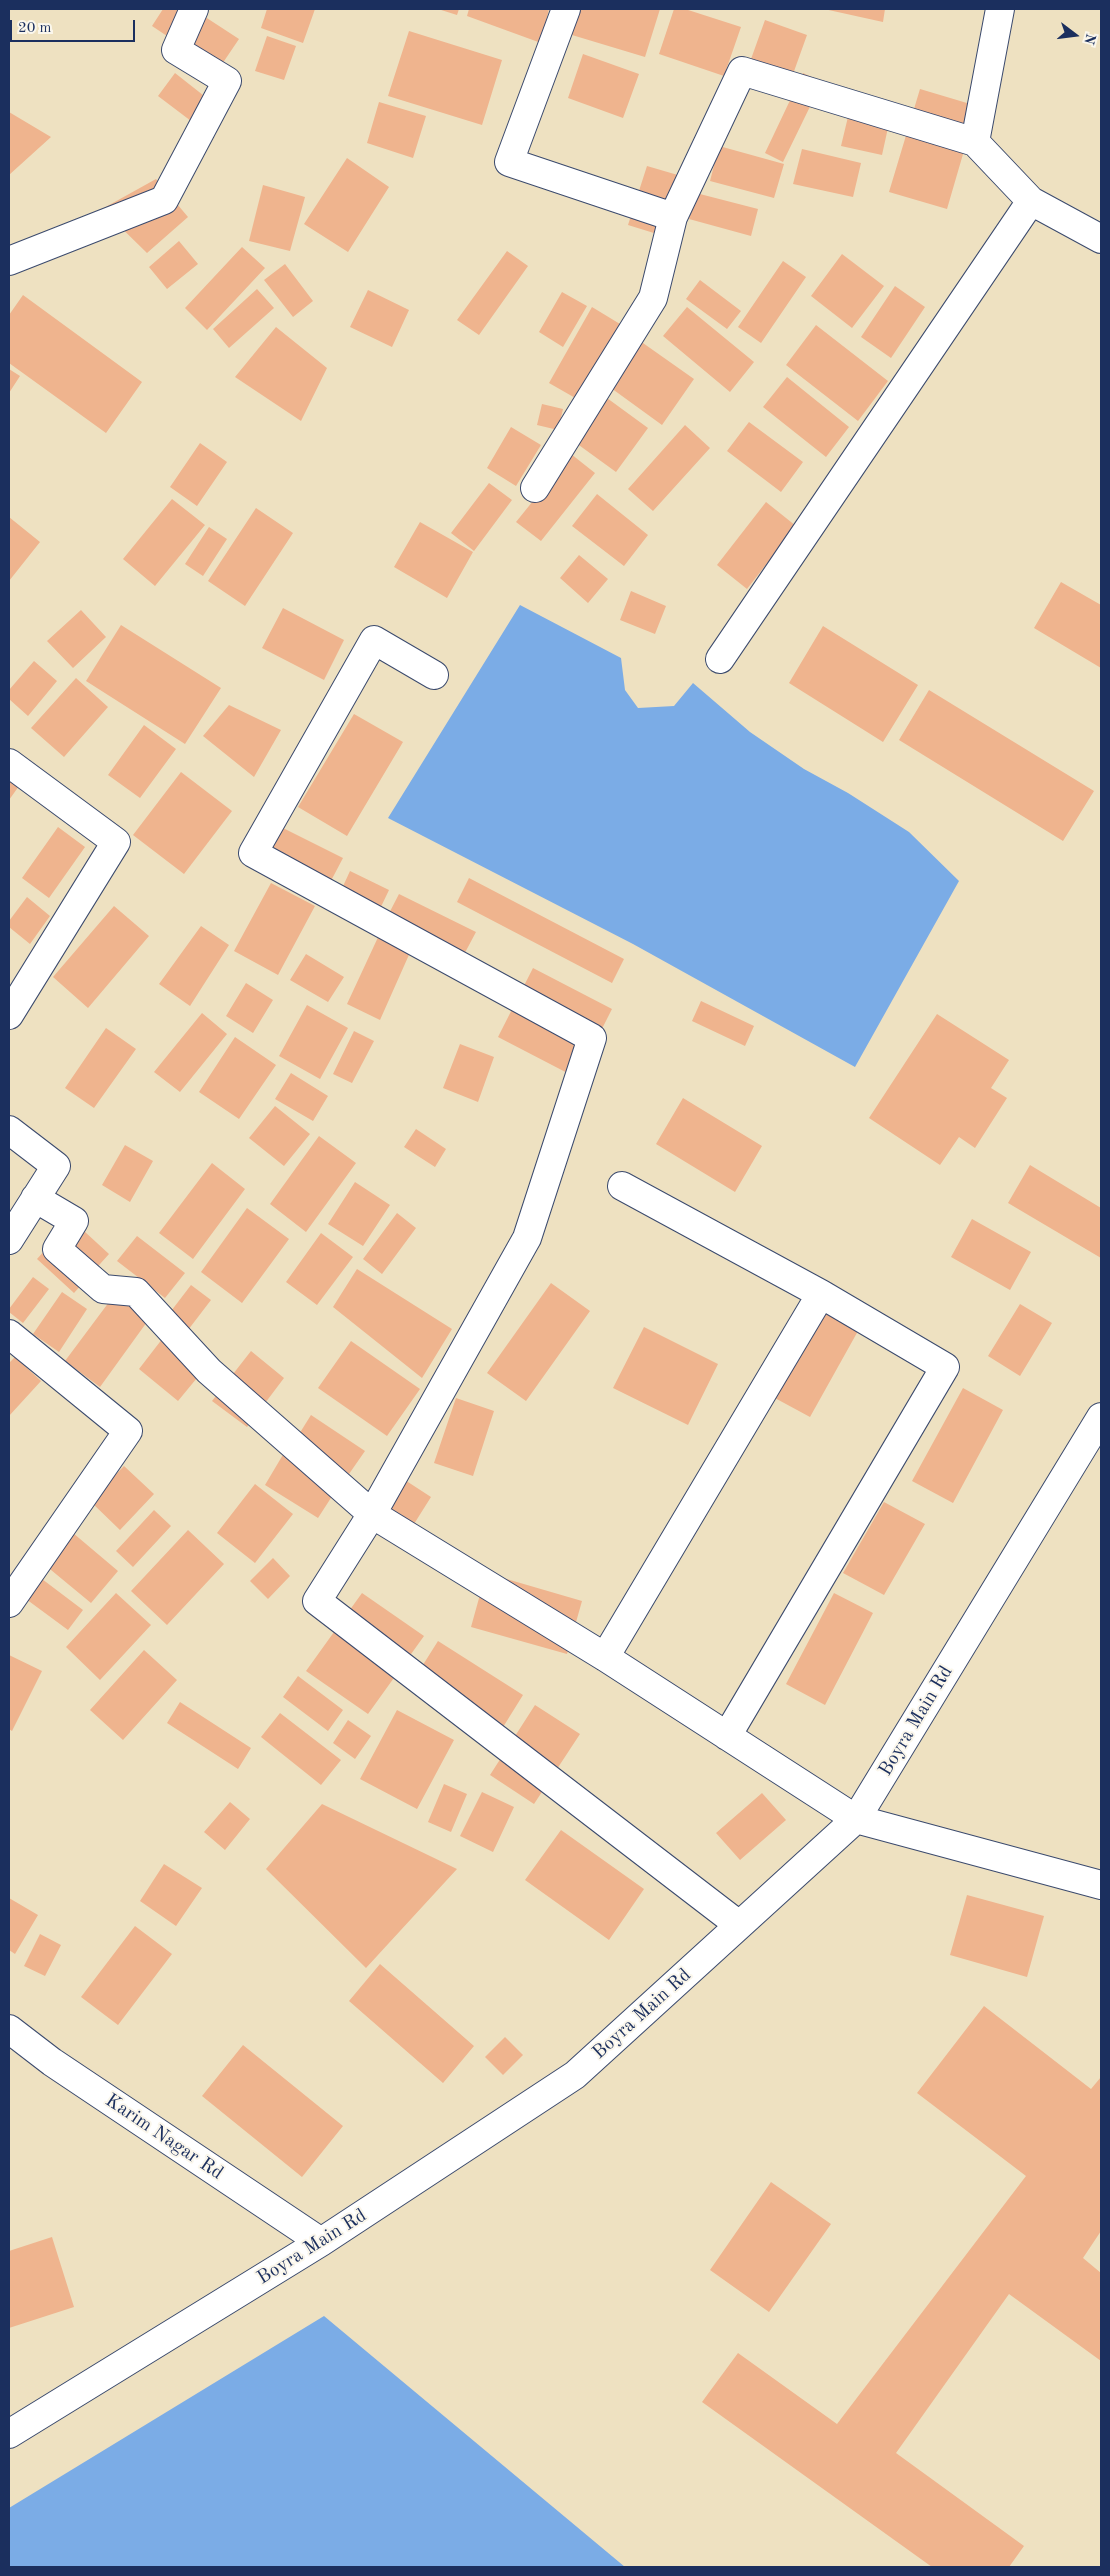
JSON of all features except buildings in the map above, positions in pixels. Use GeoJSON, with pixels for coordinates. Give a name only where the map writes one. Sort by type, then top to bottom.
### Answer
{"type":"FeatureCollection","features":[{"type":"Feature","properties":{"kind":"street"},"geometry":{"type":"LineString","coordinates":[[9,260],[164,200],[227,81],[176,50],[194,9]]}},
{"type":"Feature","properties":{"kind":"street"},"geometry":{"type":"LineString","coordinates":[[566,9],[509,162],[673,217]]}},
{"type":"Feature","properties":{"kind":"street"},"geometry":{"type":"LineString","coordinates":[[975,142],[1000,9]]}},
{"type":"Feature","properties":{"kind":"street"},"geometry":{"type":"LineString","coordinates":[[535,488],[653,298],[673,217],[742,70],[975,142],[1031,201],[1101,239]]}},
{"type":"Feature","properties":{"kind":"street"},"geometry":{"type":"LineString","coordinates":[[720,659],[1031,201]]}},
{"type":"Feature","properties":{"kind":"street"},"geometry":{"type":"LineString","coordinates":[[434,675],[374,640],[253,853],[592,1038],[527,1238],[372,1514],[317,1601],[739,1925]]}},
{"type":"Feature","properties":{"kind":"street"},"geometry":{"type":"LineString","coordinates":[[9,763],[116,842],[9,1015]]}},
{"type":"Feature","properties":{"kind":"street"},"geometry":{"type":"LineString","coordinates":[[9,1130],[56,1166],[9,1240]]}},
{"type":"Feature","properties":{"kind":"street"},"geometry":{"type":"LineString","coordinates":[[622,1186],[821,1294],[945,1368],[727,1736]]}},
{"type":"Feature","properties":{"kind":"street"},"geometry":{"type":"LineString","coordinates":[[35,1198],[74,1221],[57,1249],[103,1289],[136,1292],[208,1371],[372,1514],[605,1657],[856,1819],[1101,1885]]}},
{"type":"Feature","properties":{"kind":"street"},"geometry":{"type":"LineString","coordinates":[[605,1657],[821,1294]]}},
{"type":"Feature","properties":{"kind":"street"},"geometry":{"type":"LineString","coordinates":[[9,1334],[128,1431],[9,1603]]}},
{"type":"Feature","properties":{"kind":"street","name":"Boyra Main Rd"},"geometry":{"type":"LineString","coordinates":[[9,2434],[321,2242],[575,2074],[856,1819],[1101,1417]]}},
{"type":"Feature","properties":{"kind":"street","name":"Karim Nagar Rd"},"geometry":{"type":"LineString","coordinates":[[9,2029],[52,2062],[321,2242]]}},
{"type":"Feature","properties":{"kind":"water"},"geometry":{"type":"Polygon","coordinates":[[[520,605],[621,658],[625,690],[638,708],[674,706],[693,683],[750,732],[804,769],[848,793],[909,832],[959,881],[855,1067],[633,944],[388,818],[520,605]]]}},
{"type":"Feature","properties":{"kind":"water"},"geometry":{"type":"Polygon","coordinates":[[[324,2316],[625,2567],[9,2567],[9,2508],[324,2316]]]}}]}
